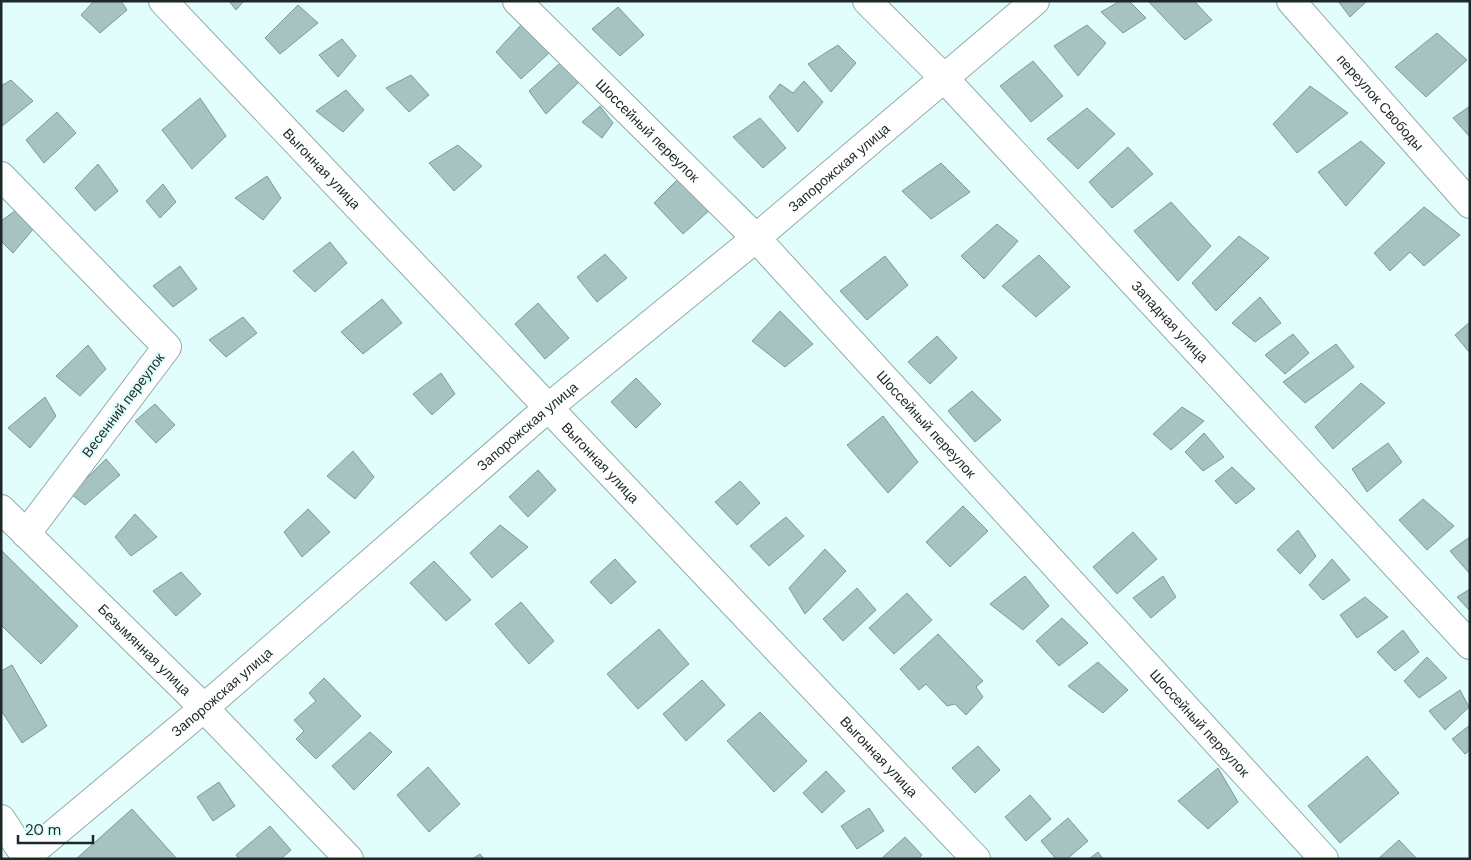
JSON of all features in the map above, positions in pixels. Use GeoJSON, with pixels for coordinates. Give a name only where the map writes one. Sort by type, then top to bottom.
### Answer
{"type":"FeatureCollection","features":[{"type":"Feature","properties":{"kind":"street","name":"Выгонная улица"},"geometry":{"type":"LineString","coordinates":[[162,1],[976,859]]}},
{"type":"Feature","properties":{"kind":"street","name":"Шоссейный переулок"},"geometry":{"type":"LineString","coordinates":[[517,1],[756,238],[1324,859]]}},
{"type":"Feature","properties":{"kind":"street","name":"Западная улица"},"geometry":{"type":"LineString","coordinates":[[866,1],[943,77],[1470,645]]}},
{"type":"Feature","properties":{"kind":"street","name":"Запорожская улица"},"geometry":{"type":"LineString","coordinates":[[26,858],[204,708],[549,407],[756,238],[943,77],[1035,1]]}},
{"type":"Feature","properties":{"kind":"street","name":"переулок Свободы"},"geometry":{"type":"LineString","coordinates":[[1291,1],[1470,204]]}},
{"type":"Feature","properties":{"kind":"street","name":"Весенний переулок"},"geometry":{"type":"LineString","coordinates":[[1,176],[167,347],[26,534]]}},
{"type":"Feature","properties":{"kind":"street","name":"Безымянная улица"},"geometry":{"type":"LineString","coordinates":[[1,508],[204,708],[349,859]]}},
{"type":"Feature","properties":{"kind":"street"},"geometry":{"type":"LineString","coordinates":[[1,819],[26,858]]}},
{"type":"Feature","properties":{"kind":"building"},"geometry":{"type":"Polygon","coordinates":[[[94,1],[121,1],[127,10],[100,33],[81,15],[94,1]]]}},
{"type":"Feature","properties":{"kind":"building"},"geometry":{"type":"Polygon","coordinates":[[[229,1],[244,1],[236,10],[229,1]]]}},
{"type":"Feature","properties":{"kind":"building"},"geometry":{"type":"Polygon","coordinates":[[[1120,1],[1129,1],[1146,18],[1123,33],[1101,12],[1120,1]]]}},
{"type":"Feature","properties":{"kind":"building"},"geometry":{"type":"Polygon","coordinates":[[[1148,1],[1194,1],[1212,20],[1185,40],[1148,1]]]}},
{"type":"Feature","properties":{"kind":"building"},"geometry":{"type":"Polygon","coordinates":[[[1338,1],[1367,1],[1350,17],[1338,1]]]}},
{"type":"Feature","properties":{"kind":"building"},"geometry":{"type":"Polygon","coordinates":[[[298,5],[318,23],[280,54],[265,38],[298,5]]]}},
{"type":"Feature","properties":{"kind":"building"},"geometry":{"type":"Polygon","coordinates":[[[618,7],[644,35],[620,56],[592,29],[618,7]]]}},
{"type":"Feature","properties":{"kind":"building"},"geometry":{"type":"Polygon","coordinates":[[[521,25],[549,53],[521,79],[496,52],[521,25]]]}},
{"type":"Feature","properties":{"kind":"building"},"geometry":{"type":"Polygon","coordinates":[[[1087,25],[1106,43],[1078,76],[1054,46],[1087,25]]]}},
{"type":"Feature","properties":{"kind":"building"},"geometry":{"type":"Polygon","coordinates":[[[1437,33],[1467,60],[1426,97],[1395,67],[1437,33]]]}},
{"type":"Feature","properties":{"kind":"building"},"geometry":{"type":"Polygon","coordinates":[[[342,39],[356,56],[338,77],[319,55],[342,39]]]}},
{"type":"Feature","properties":{"kind":"building"},"geometry":{"type":"Polygon","coordinates":[[[838,45],[856,63],[831,92],[808,64],[838,45]]]}},
{"type":"Feature","properties":{"kind":"building"},"geometry":{"type":"Polygon","coordinates":[[[1033,61],[1063,96],[1031,122],[1000,86],[1033,61]]]}},
{"type":"Feature","properties":{"kind":"building"},"geometry":{"type":"Polygon","coordinates":[[[560,63],[580,81],[546,114],[529,91],[560,63]]]}},
{"type":"Feature","properties":{"kind":"building"},"geometry":{"type":"Polygon","coordinates":[[[411,75],[429,95],[409,112],[386,88],[411,75]]]}},
{"type":"Feature","properties":{"kind":"building"},"geometry":{"type":"Polygon","coordinates":[[[11,80],[33,101],[1,127],[1,86],[11,80]]]}},
{"type":"Feature","properties":{"kind":"building"},"geometry":{"type":"Polygon","coordinates":[[[804,81],[823,102],[798,132],[769,97],[780,84],[793,93],[804,81]]]}},
{"type":"Feature","properties":{"kind":"building"},"geometry":{"type":"Polygon","coordinates":[[[1310,86],[1348,113],[1297,153],[1273,124],[1310,86]]]}},
{"type":"Feature","properties":{"kind":"building"},"geometry":{"type":"Polygon","coordinates":[[[346,90],[364,110],[343,132],[316,111],[346,90]]]}},
{"type":"Feature","properties":{"kind":"building"},"geometry":{"type":"Polygon","coordinates":[[[200,98],[226,136],[192,169],[162,130],[200,98]]]}},
{"type":"Feature","properties":{"kind":"building"},"geometry":{"type":"Polygon","coordinates":[[[600,106],[613,123],[602,138],[582,122],[600,106]]]}},
{"type":"Feature","properties":{"kind":"building"},"geometry":{"type":"Polygon","coordinates":[[[1470,106],[1470,137],[1453,118],[1470,106]]]}},
{"type":"Feature","properties":{"kind":"building"},"geometry":{"type":"Polygon","coordinates":[[[1087,108],[1115,134],[1078,169],[1047,139],[1087,108]]]}},
{"type":"Feature","properties":{"kind":"building"},"geometry":{"type":"Polygon","coordinates":[[[57,112],[76,133],[44,163],[26,140],[57,112]]]}},
{"type":"Feature","properties":{"kind":"building"},"geometry":{"type":"Polygon","coordinates":[[[760,118],[786,148],[763,168],[733,137],[760,118]]]}},
{"type":"Feature","properties":{"kind":"building"},"geometry":{"type":"Polygon","coordinates":[[[1361,141],[1385,163],[1346,206],[1318,172],[1361,141]]]}},
{"type":"Feature","properties":{"kind":"building"},"geometry":{"type":"Polygon","coordinates":[[[458,145],[482,166],[454,191],[429,163],[458,145]]]}},
{"type":"Feature","properties":{"kind":"building"},"geometry":{"type":"Polygon","coordinates":[[[1128,147],[1153,174],[1112,208],[1089,182],[1128,147]]]}},
{"type":"Feature","properties":{"kind":"building"},"geometry":{"type":"Polygon","coordinates":[[[941,163],[970,192],[931,219],[902,191],[941,163]]]}},
{"type":"Feature","properties":{"kind":"building"},"geometry":{"type":"Polygon","coordinates":[[[98,164],[118,191],[95,211],[75,188],[98,164]]]}},
{"type":"Feature","properties":{"kind":"building"},"geometry":{"type":"Polygon","coordinates":[[[267,176],[281,198],[263,220],[235,198],[267,176]]]}},
{"type":"Feature","properties":{"kind":"building"},"geometry":{"type":"Polygon","coordinates":[[[678,179],[711,209],[683,234],[654,203],[678,179]]]}},
{"type":"Feature","properties":{"kind":"building"},"geometry":{"type":"Polygon","coordinates":[[[163,184],[176,202],[160,218],[146,201],[163,184]]]}},
{"type":"Feature","properties":{"kind":"building"},"geometry":{"type":"Polygon","coordinates":[[[1171,202],[1211,246],[1178,281],[1134,231],[1171,202]]]}},
{"type":"Feature","properties":{"kind":"building"},"geometry":{"type":"Polygon","coordinates":[[[1424,207],[1460,235],[1424,266],[1410,252],[1390,271],[1374,253],[1424,207]]]}},
{"type":"Feature","properties":{"kind":"building"},"geometry":{"type":"Polygon","coordinates":[[[19,208],[35,227],[13,253],[1,241],[1,221],[19,208]]]}},
{"type":"Feature","properties":{"kind":"building"},"geometry":{"type":"Polygon","coordinates":[[[997,224],[1018,241],[984,279],[961,256],[997,224]]]}},
{"type":"Feature","properties":{"kind":"building"},"geometry":{"type":"Polygon","coordinates":[[[1239,236],[1269,258],[1216,311],[1192,283],[1239,236]]]}},
{"type":"Feature","properties":{"kind":"building"},"geometry":{"type":"Polygon","coordinates":[[[330,242],[347,263],[315,292],[293,271],[330,242]]]}},
{"type":"Feature","properties":{"kind":"building"},"geometry":{"type":"Polygon","coordinates":[[[605,254],[627,278],[597,302],[577,277],[605,254]]]}},
{"type":"Feature","properties":{"kind":"building"},"geometry":{"type":"Polygon","coordinates":[[[1039,255],[1070,287],[1036,317],[1002,286],[1039,255]]]}},
{"type":"Feature","properties":{"kind":"building"},"geometry":{"type":"Polygon","coordinates":[[[885,256],[908,285],[867,320],[840,291],[885,256]]]}},
{"type":"Feature","properties":{"kind":"building"},"geometry":{"type":"Polygon","coordinates":[[[180,266],[197,289],[173,307],[153,286],[180,266]]]}},
{"type":"Feature","properties":{"kind":"building"},"geometry":{"type":"Polygon","coordinates":[[[1260,297],[1281,323],[1255,342],[1232,323],[1260,297]]]}},
{"type":"Feature","properties":{"kind":"building"},"geometry":{"type":"Polygon","coordinates":[[[382,299],[402,323],[363,354],[341,332],[382,299]]]}},
{"type":"Feature","properties":{"kind":"building"},"geometry":{"type":"Polygon","coordinates":[[[538,303],[569,338],[545,359],[515,324],[538,303]]]}},
{"type":"Feature","properties":{"kind":"building"},"geometry":{"type":"Polygon","coordinates":[[[780,311],[813,344],[785,367],[752,341],[780,311]]]}},
{"type":"Feature","properties":{"kind":"building"},"geometry":{"type":"Polygon","coordinates":[[[243,317],[257,333],[226,357],[209,340],[243,317]]]}},
{"type":"Feature","properties":{"kind":"building"},"geometry":{"type":"Polygon","coordinates":[[[1470,322],[1470,353],[1455,335],[1470,322]]]}},
{"type":"Feature","properties":{"kind":"building"},"geometry":{"type":"Polygon","coordinates":[[[1293,334],[1309,353],[1285,374],[1265,355],[1293,334]]]}},
{"type":"Feature","properties":{"kind":"building"},"geometry":{"type":"Polygon","coordinates":[[[937,336],[957,358],[930,384],[908,362],[937,336]]]}},
{"type":"Feature","properties":{"kind":"building"},"geometry":{"type":"Polygon","coordinates":[[[1336,344],[1354,367],[1305,403],[1283,382],[1336,344]]]}},
{"type":"Feature","properties":{"kind":"building"},"geometry":{"type":"Polygon","coordinates":[[[88,345],[106,369],[80,396],[56,376],[88,345]]]}},
{"type":"Feature","properties":{"kind":"building"},"geometry":{"type":"Polygon","coordinates":[[[441,373],[455,394],[432,415],[413,394],[441,373]]]}},
{"type":"Feature","properties":{"kind":"building"},"geometry":{"type":"Polygon","coordinates":[[[636,378],[661,404],[636,428],[611,402],[636,378]]]}},
{"type":"Feature","properties":{"kind":"building"},"geometry":{"type":"Polygon","coordinates":[[[1361,383],[1385,403],[1333,449],[1315,427],[1361,383]]]}},
{"type":"Feature","properties":{"kind":"building"},"geometry":{"type":"Polygon","coordinates":[[[972,391],[1001,420],[975,442],[948,411],[972,391]]]}},
{"type":"Feature","properties":{"kind":"building"},"geometry":{"type":"Polygon","coordinates":[[[45,397],[56,416],[30,448],[8,428],[45,397]]]}},
{"type":"Feature","properties":{"kind":"building"},"geometry":{"type":"Polygon","coordinates":[[[155,404],[175,425],[156,443],[135,421],[155,404]]]}},
{"type":"Feature","properties":{"kind":"building"},"geometry":{"type":"Polygon","coordinates":[[[1182,407],[1204,421],[1171,450],[1153,434],[1182,407]]]}},
{"type":"Feature","properties":{"kind":"building"},"geometry":{"type":"Polygon","coordinates":[[[883,416],[918,462],[888,493],[847,445],[883,416]]]}},
{"type":"Feature","properties":{"kind":"building"},"geometry":{"type":"Polygon","coordinates":[[[1204,433],[1224,457],[1203,471],[1185,452],[1204,433]]]}},
{"type":"Feature","properties":{"kind":"building"},"geometry":{"type":"Polygon","coordinates":[[[1388,443],[1402,462],[1367,492],[1352,469],[1388,443]]]}},
{"type":"Feature","properties":{"kind":"building"},"geometry":{"type":"Polygon","coordinates":[[[353,451],[374,477],[355,499],[327,476],[353,451]]]}},
{"type":"Feature","properties":{"kind":"building"},"geometry":{"type":"Polygon","coordinates":[[[106,459],[120,475],[85,505],[71,494],[106,459]]]}},
{"type":"Feature","properties":{"kind":"building"},"geometry":{"type":"Polygon","coordinates":[[[1232,467],[1255,489],[1236,504],[1215,481],[1232,467]]]}},
{"type":"Feature","properties":{"kind":"building"},"geometry":{"type":"Polygon","coordinates":[[[538,470],[556,490],[528,517],[509,497],[538,470]]]}},
{"type":"Feature","properties":{"kind":"building"},"geometry":{"type":"Polygon","coordinates":[[[740,481],[760,503],[737,525],[715,502],[740,481]]]}},
{"type":"Feature","properties":{"kind":"building"},"geometry":{"type":"Polygon","coordinates":[[[1423,499],[1454,526],[1427,550],[1399,520],[1423,499]]]}},
{"type":"Feature","properties":{"kind":"building"},"geometry":{"type":"Polygon","coordinates":[[[963,506],[988,531],[950,567],[926,542],[963,506]]]}},
{"type":"Feature","properties":{"kind":"building"},"geometry":{"type":"Polygon","coordinates":[[[308,509],[330,532],[302,557],[284,532],[308,509]]]}},
{"type":"Feature","properties":{"kind":"building"},"geometry":{"type":"Polygon","coordinates":[[[135,514],[157,537],[131,556],[115,537],[135,514]]]}},
{"type":"Feature","properties":{"kind":"building"},"geometry":{"type":"Polygon","coordinates":[[[786,517],[804,536],[769,566],[750,546],[786,517]]]}},
{"type":"Feature","properties":{"kind":"building"},"geometry":{"type":"Polygon","coordinates":[[[500,525],[528,547],[492,578],[470,553],[500,525]]]}},
{"type":"Feature","properties":{"kind":"building"},"geometry":{"type":"Polygon","coordinates":[[[1298,530],[1316,556],[1300,574],[1277,550],[1298,530]]]}},
{"type":"Feature","properties":{"kind":"building"},"geometry":{"type":"Polygon","coordinates":[[[1133,532],[1157,559],[1117,594],[1093,567],[1133,532]]]}},
{"type":"Feature","properties":{"kind":"building"},"geometry":{"type":"Polygon","coordinates":[[[1470,537],[1470,574],[1450,551],[1470,537]]]}},
{"type":"Feature","properties":{"kind":"building"},"geometry":{"type":"Polygon","coordinates":[[[825,549],[846,571],[805,614],[789,588],[825,549]]]}},
{"type":"Feature","properties":{"kind":"building"},"geometry":{"type":"Polygon","coordinates":[[[1,550],[78,626],[41,664],[1,625],[1,550]]]}},
{"type":"Feature","properties":{"kind":"building"},"geometry":{"type":"Polygon","coordinates":[[[615,559],[636,582],[611,604],[590,582],[615,559]]]}},
{"type":"Feature","properties":{"kind":"building"},"geometry":{"type":"Polygon","coordinates":[[[1332,559],[1350,580],[1323,600],[1309,585],[1332,559]]]}},
{"type":"Feature","properties":{"kind":"building"},"geometry":{"type":"Polygon","coordinates":[[[434,561],[471,600],[446,621],[410,583],[434,561]]]}},
{"type":"Feature","properties":{"kind":"building"},"geometry":{"type":"Polygon","coordinates":[[[181,572],[201,594],[176,616],[153,591],[181,572]]]}},
{"type":"Feature","properties":{"kind":"building"},"geometry":{"type":"Polygon","coordinates":[[[1025,576],[1049,606],[1023,630],[990,604],[1025,576]]]}},
{"type":"Feature","properties":{"kind":"building"},"geometry":{"type":"Polygon","coordinates":[[[1163,576],[1176,597],[1151,618],[1133,598],[1163,576]]]}},
{"type":"Feature","properties":{"kind":"building"},"geometry":{"type":"Polygon","coordinates":[[[857,588],[876,610],[843,641],[823,619],[857,588]]]}},
{"type":"Feature","properties":{"kind":"building"},"geometry":{"type":"Polygon","coordinates":[[[1470,589],[1470,611],[1457,597],[1470,589]]]}},
{"type":"Feature","properties":{"kind":"building"},"geometry":{"type":"Polygon","coordinates":[[[907,593],[932,620],[894,654],[869,628],[907,593]]]}},
{"type":"Feature","properties":{"kind":"building"},"geometry":{"type":"Polygon","coordinates":[[[1365,597],[1388,617],[1357,638],[1340,615],[1365,597]]]}},
{"type":"Feature","properties":{"kind":"building"},"geometry":{"type":"Polygon","coordinates":[[[521,602],[554,641],[529,664],[495,624],[521,602]]]}},
{"type":"Feature","properties":{"kind":"building"},"geometry":{"type":"Polygon","coordinates":[[[1062,618],[1088,643],[1059,666],[1036,641],[1062,618]]]}},
{"type":"Feature","properties":{"kind":"building"},"geometry":{"type":"Polygon","coordinates":[[[659,629],[689,664],[638,709],[607,674],[659,629]]]}},
{"type":"Feature","properties":{"kind":"building"},"geometry":{"type":"Polygon","coordinates":[[[1403,630],[1419,652],[1395,671],[1377,652],[1403,630]]]}},
{"type":"Feature","properties":{"kind":"building"},"geometry":{"type":"Polygon","coordinates":[[[938,634],[983,681],[976,687],[983,697],[966,715],[955,704],[947,706],[926,684],[919,690],[900,669],[938,634]]]}},
{"type":"Feature","properties":{"kind":"building"},"geometry":{"type":"Polygon","coordinates":[[[1427,657],[1447,678],[1419,698],[1404,681],[1427,657]]]}},
{"type":"Feature","properties":{"kind":"building"},"geometry":{"type":"Polygon","coordinates":[[[1098,662],[1128,690],[1103,713],[1068,686],[1098,662]]]}},
{"type":"Feature","properties":{"kind":"building"},"geometry":{"type":"Polygon","coordinates":[[[12,665],[47,726],[22,743],[1,710],[1,671],[12,665]]]}},
{"type":"Feature","properties":{"kind":"building"},"geometry":{"type":"Polygon","coordinates":[[[324,678],[361,716],[316,759],[296,739],[304,731],[294,720],[316,701],[309,693],[324,678]]]}},
{"type":"Feature","properties":{"kind":"building"},"geometry":{"type":"Polygon","coordinates":[[[702,680],[725,705],[686,741],[663,714],[702,680]]]}},
{"type":"Feature","properties":{"kind":"building"},"geometry":{"type":"Polygon","coordinates":[[[1460,690],[1469,707],[1445,730],[1429,711],[1460,690]]]}},
{"type":"Feature","properties":{"kind":"building"},"geometry":{"type":"Polygon","coordinates":[[[760,712],[807,761],[774,792],[727,741],[760,712]]]}},
{"type":"Feature","properties":{"kind":"building"},"geometry":{"type":"Polygon","coordinates":[[[1470,725],[1470,750],[1465,754],[1452,739],[1470,725]]]}},
{"type":"Feature","properties":{"kind":"building"},"geometry":{"type":"Polygon","coordinates":[[[370,732],[392,752],[354,790],[332,766],[370,732]]]}},
{"type":"Feature","properties":{"kind":"building"},"geometry":{"type":"Polygon","coordinates":[[[978,746],[1000,770],[975,793],[952,768],[978,746]]]}},
{"type":"Feature","properties":{"kind":"building"},"geometry":{"type":"Polygon","coordinates":[[[1367,756],[1399,793],[1340,843],[1308,806],[1367,756]]]}},
{"type":"Feature","properties":{"kind":"building"},"geometry":{"type":"Polygon","coordinates":[[[428,767],[460,804],[429,832],[397,795],[428,767]]]}},
{"type":"Feature","properties":{"kind":"building"},"geometry":{"type":"Polygon","coordinates":[[[1218,768],[1238,802],[1208,829],[1178,801],[1218,768]]]}},
{"type":"Feature","properties":{"kind":"building"},"geometry":{"type":"Polygon","coordinates":[[[826,771],[845,791],[822,813],[803,793],[826,771]]]}},
{"type":"Feature","properties":{"kind":"building"},"geometry":{"type":"Polygon","coordinates":[[[219,782],[235,806],[213,821],[197,797],[219,782]]]}},
{"type":"Feature","properties":{"kind":"building"},"geometry":{"type":"Polygon","coordinates":[[[1030,795],[1051,819],[1026,841],[1005,817],[1030,795]]]}},
{"type":"Feature","properties":{"kind":"building"},"geometry":{"type":"Polygon","coordinates":[[[869,808],[884,831],[857,849],[841,826],[869,808]]]}},
{"type":"Feature","properties":{"kind":"building"},"geometry":{"type":"Polygon","coordinates":[[[132,809],[177,859],[76,859],[132,809]]]}},
{"type":"Feature","properties":{"kind":"building"},"geometry":{"type":"Polygon","coordinates":[[[1068,818],[1088,841],[1067,859],[1056,859],[1041,841],[1068,818]]]}},
{"type":"Feature","properties":{"kind":"building"},"geometry":{"type":"Polygon","coordinates":[[[270,826],[291,850],[281,859],[239,859],[236,855],[270,826]]]}},
{"type":"Feature","properties":{"kind":"building"},"geometry":{"type":"Polygon","coordinates":[[[905,837],[922,855],[918,859],[881,859],[905,837]]]}},
{"type":"Feature","properties":{"kind":"building"},"geometry":{"type":"Polygon","coordinates":[[[1399,840],[1417,859],[1378,859],[1399,840]]]}},
{"type":"Feature","properties":{"kind":"building"},"geometry":{"type":"Polygon","coordinates":[[[1098,852],[1103,859],[1089,859],[1098,852]]]}},
{"type":"Feature","properties":{"kind":"building"},"geometry":{"type":"Polygon","coordinates":[[[480,854],[484,859],[472,859],[480,854]]]}}]}
